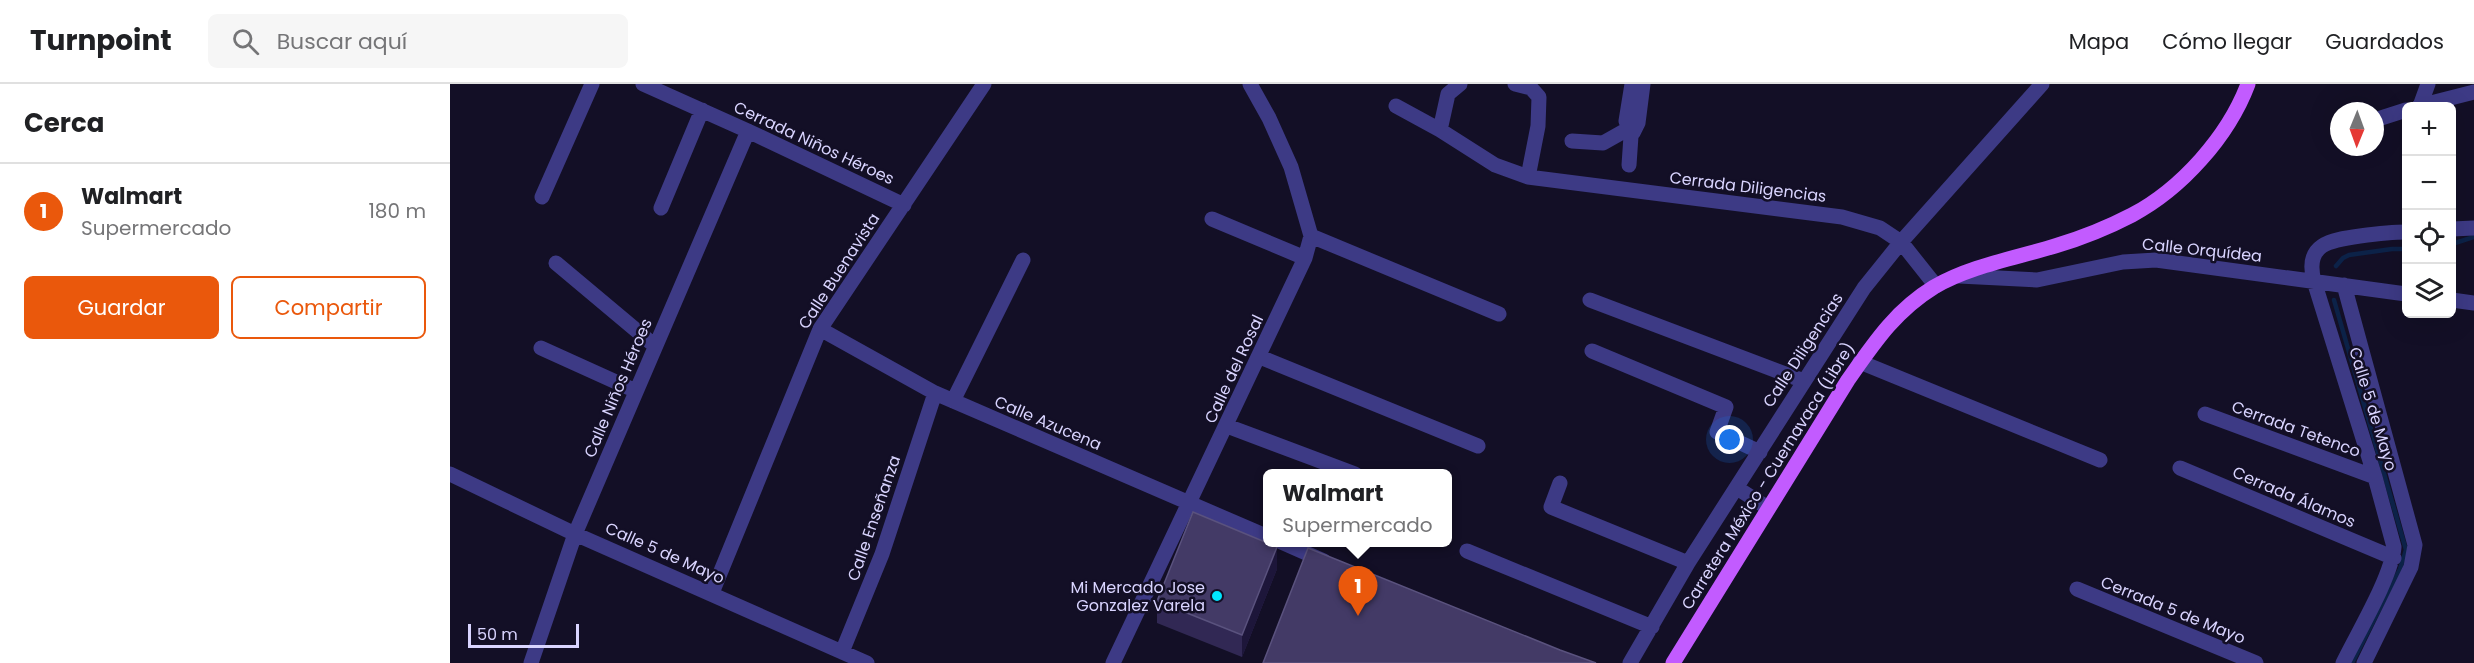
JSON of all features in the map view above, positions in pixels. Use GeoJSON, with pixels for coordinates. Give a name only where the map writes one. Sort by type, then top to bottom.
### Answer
{"type":"FeatureCollection","features":[{"type":"Feature","properties":{"kind":"main road","name":"Carretera México - Cuernavaca (Libre)"},"geometry":{"type":"LineString","coordinates":[[1673,663],[1860,362],[1905,307],[1936,286],[1959,276],[2087,236],[2134,214],[2175,184],[2213,144],[2230,120],[2248,84]]}},
{"type":"Feature","properties":{"kind":"street"},"geometry":{"type":"LineString","coordinates":[[542,197],[592,84]]}},
{"type":"Feature","properties":{"kind":"street","name":"Cerrada Niños Héroes"},"geometry":{"type":"LineString","coordinates":[[643,84],[904,205]]}},
{"type":"Feature","properties":{"kind":"street","name":"Calle Buenavista"},"geometry":{"type":"LineString","coordinates":[[712,593],[820,329],[984,84]]}},
{"type":"Feature","properties":{"kind":"street"},"geometry":{"type":"LineString","coordinates":[[1250,84],[1291,166],[1311,236],[1499,314]]}},
{"type":"Feature","properties":{"kind":"street"},"geometry":{"type":"LineString","coordinates":[[1440,130],[1448,94],[1460,84]]}},
{"type":"Feature","properties":{"kind":"street"},"geometry":{"type":"LineString","coordinates":[[1515,84],[1531,88],[1539,97],[1538,126],[1528,177]]}},
{"type":"Feature","properties":{"kind":"street"},"geometry":{"type":"LineString","coordinates":[[1632,84],[1626,121],[1633,129]]}},
{"type":"Feature","properties":{"kind":"street"},"geometry":{"type":"LineString","coordinates":[[1629,165],[1642,84]]}},
{"type":"Feature","properties":{"kind":"street"},"geometry":{"type":"LineString","coordinates":[[2421,102],[2428,84]]}},
{"type":"Feature","properties":{"kind":"street","name":"Calle Diligencias"},"geometry":{"type":"LineString","coordinates":[[1630,663],[1688,563],[1864,288],[2036,87]]}},
{"type":"Feature","properties":{"kind":"street"},"geometry":{"type":"LineString","coordinates":[[2435,102],[2474,92]]}},
{"type":"Feature","properties":{"kind":"street","name":"Cerrada Diligencias"},"geometry":{"type":"LineString","coordinates":[[1396,106],[1440,130],[1495,165],[1528,177],[1842,217],[1880,228],[1901,242],[1936,286]]}},
{"type":"Feature","properties":{"kind":"street"},"geometry":{"type":"LineString","coordinates":[[661,208],[702,110]]}},
{"type":"Feature","properties":{"kind":"street"},"geometry":{"type":"LineString","coordinates":[[2384,117],[2402,111]]}},
{"type":"Feature","properties":{"kind":"street"},"geometry":{"type":"LineString","coordinates":[[1572,141],[1603,143],[1633,129]]}},
{"type":"Feature","properties":{"kind":"street","name":"Calle Niños Héroes"},"geometry":{"type":"LineString","coordinates":[[531,663],[575,534],[748,131]]}},
{"type":"Feature","properties":{"kind":"street"},"geometry":{"type":"LineString","coordinates":[[1212,219],[1305,258]]}},
{"type":"Feature","properties":{"kind":"street"},"geometry":{"type":"LineString","coordinates":[[2456,229],[2474,228]]}},
{"type":"Feature","properties":{"kind":"street","name":"Calle 5 de Mayo"},"geometry":{"type":"LineString","coordinates":[[2394,558],[2393,538],[2312,261],[2318,248],[2333,239],[2402,232]]}},
{"type":"Feature","properties":{"kind":"street","name":"Calle del Rosal"},"geometry":{"type":"LineString","coordinates":[[1113,663],[1260,357],[1305,258],[1311,236]]}},
{"type":"Feature","properties":{"kind":"street"},"geometry":{"type":"LineString","coordinates":[[953,401],[1023,260]]}},
{"type":"Feature","properties":{"kind":"street","name":"Calle Orquídea"},"geometry":{"type":"LineString","coordinates":[[1959,276],[2037,280],[2123,262],[2148,260],[2402,293]]}},
{"type":"Feature","properties":{"kind":"street"},"geometry":{"type":"LineString","coordinates":[[556,263],[655,346]]}},
{"type":"Feature","properties":{"kind":"street"},"geometry":{"type":"LineString","coordinates":[[2342,285],[2415,545],[2411,567],[2364,663]]}},
{"type":"Feature","properties":{"kind":"street"},"geometry":{"type":"LineString","coordinates":[[1590,300],[1804,381]]}},
{"type":"Feature","properties":{"kind":"street"},"geometry":{"type":"LineString","coordinates":[[2456,301],[2474,303]]}},
{"type":"Feature","properties":{"kind":"street","name":"Calle Azucena"},"geometry":{"type":"LineString","coordinates":[[820,329],[935,393],[1263,535]]}},
{"type":"Feature","properties":{"kind":"street"},"geometry":{"type":"LineString","coordinates":[[541,348],[636,391]]}},
{"type":"Feature","properties":{"kind":"street"},"geometry":{"type":"LineString","coordinates":[[1592,351],[1726,407],[1717,432],[1760,452]]}},
{"type":"Feature","properties":{"kind":"street"},"geometry":{"type":"LineString","coordinates":[[1260,357],[1478,446]]}},
{"type":"Feature","properties":{"kind":"street"},"geometry":{"type":"LineString","coordinates":[[1860,362],[2100,460]]}},
{"type":"Feature","properties":{"kind":"street","name":"Calle Enseñanza"},"geometry":{"type":"LineString","coordinates":[[842,652],[882,555],[935,393]]}},
{"type":"Feature","properties":{"kind":"street","name":"Cerrada Tetenco"},"geometry":{"type":"LineString","coordinates":[[2205,414],[2375,477]]}},
{"type":"Feature","properties":{"kind":"street"},"geometry":{"type":"LineString","coordinates":[[1227,426],[1342,469]]}},
{"type":"Feature","properties":{"kind":"street","name":"Cerrada Álamos"},"geometry":{"type":"LineString","coordinates":[[2180,468],[2394,558]]}},
{"type":"Feature","properties":{"kind":"street","name":"Calle 5 de Mayo"},"geometry":{"type":"LineString","coordinates":[[450,474],[575,534],[867,663]]}},
{"type":"Feature","properties":{"kind":"street"},"geometry":{"type":"LineString","coordinates":[[1560,483],[1551,507],[1688,563]]}},
{"type":"Feature","properties":{"kind":"street"},"geometry":{"type":"LineString","coordinates":[[1737,488],[1768,508]]}},
{"type":"Feature","properties":{"kind":"street"},"geometry":{"type":"LineString","coordinates":[[1290,547],[1335,566]]}},
{"type":"Feature","properties":{"kind":"street"},"geometry":{"type":"LineString","coordinates":[[1467,551],[1652,627]]}},
{"type":"Feature","properties":{"kind":"street"},"geometry":{"type":"LineString","coordinates":[[2343,663],[2394,558]]}},
{"type":"Feature","properties":{"kind":"street","name":"Cerrada 5 de Mayo"},"geometry":{"type":"LineString","coordinates":[[2077,590],[2256,663]]}},
{"type":"Feature","properties":{"kind":"building","name":"Mi Mercado Jose Gonzalez Varela"},"geometry":{"type":"Polygon","coordinates":[[[1193,512],[1263,541],[1263,547],[1277,547],[1242,635],[1157,601],[1193,512]]]}},
{"type":"Feature","properties":{"kind":"building"},"geometry":{"type":"Polygon","coordinates":[[[1308,548],[1560,650],[1596,663],[1263,663],[1308,548]]]}},
{"type":"Feature","properties":{"kind":"waterway"},"geometry":{"type":"LineString","coordinates":[[2456,243],[2474,237]]}},
{"type":"Feature","properties":{"kind":"waterway"},"geometry":{"type":"LineString","coordinates":[[2336,266],[2349,255],[2402,249]]}},
{"type":"Feature","properties":{"kind":"waterway"},"geometry":{"type":"LineString","coordinates":[[2334,300],[2406,550],[2400,569],[2352,663]]}},
{"type":"Feature","properties":{"kind":"place","name":"Mi Mercado Jose Gonzalez Varela"},"geometry":{"type":"Point","coordinates":[1217,596]}},
{"type":"Feature","properties":{"kind":"place","name":"Walmart"},"geometry":{"type":"Point","coordinates":[1358,616]}}]}
